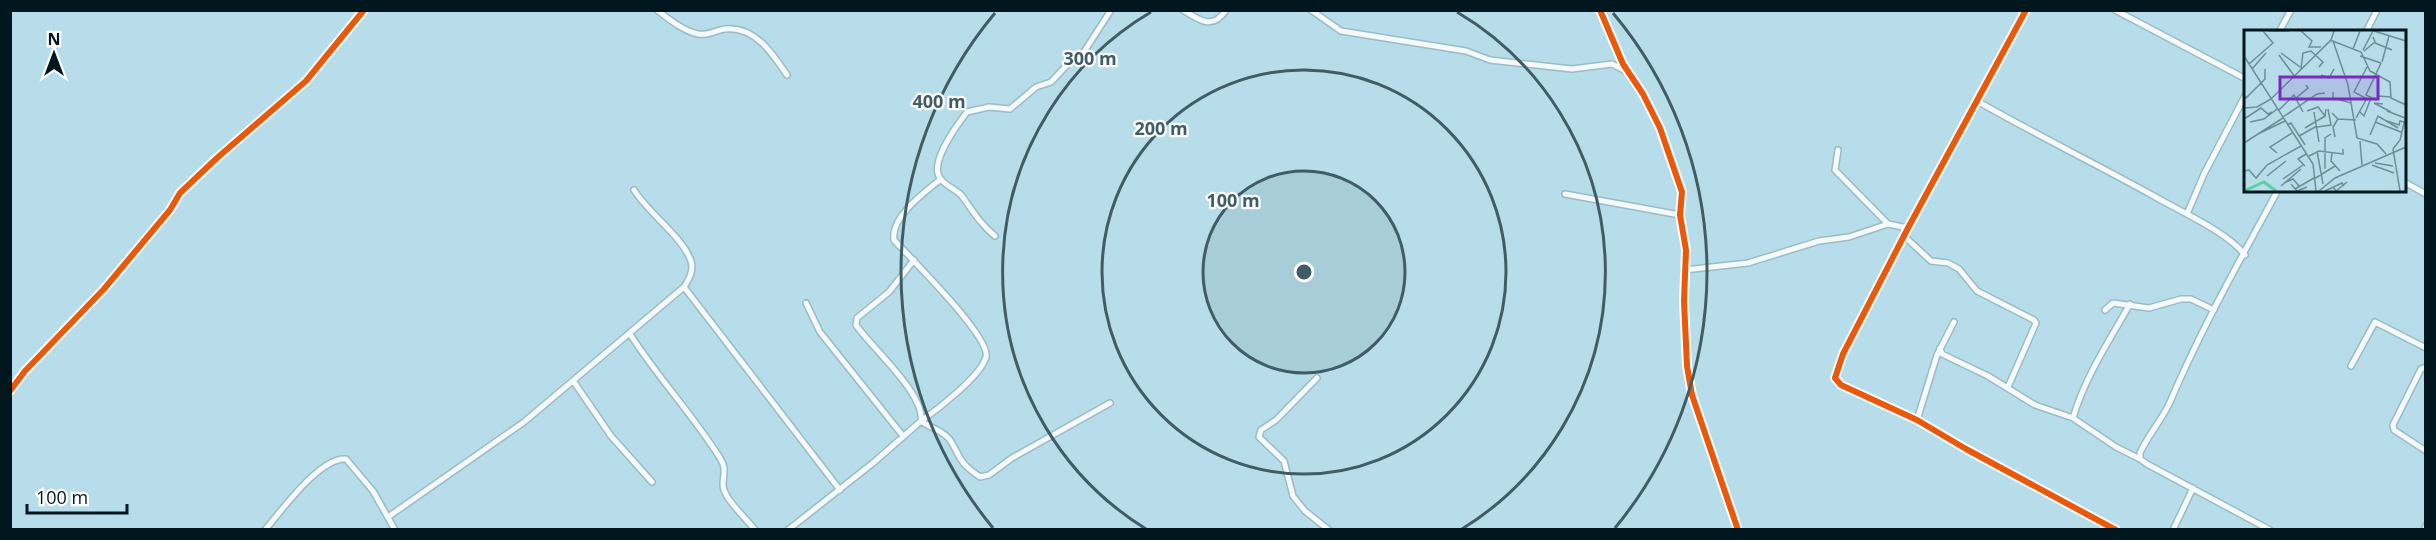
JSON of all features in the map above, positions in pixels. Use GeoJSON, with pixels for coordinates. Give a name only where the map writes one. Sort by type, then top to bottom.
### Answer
{"type":"FeatureCollection","features":[{"type":"Feature","properties":{"kind":"street"},"geometry":{"type":"LineString","coordinates":[[10,391],[25,371],[104,289],[185,188],[306,81],[364,10]]}},
{"type":"Feature","properties":{"kind":"street"},"geometry":{"type":"LineString","coordinates":[[657,10],[698,34],[714,34],[723,29],[739,29],[766,45],[787,75]]}},
{"type":"Feature","properties":{"kind":"street"},"geometry":{"type":"LineString","coordinates":[[995,236],[985,228],[959,193],[941,179],[936,171],[938,158],[967,112],[989,107],[1010,109],[1036,87],[1051,82],[1068,64],[1080,58],[1111,10]]}},
{"type":"Feature","properties":{"kind":"street"},"geometry":{"type":"LineString","coordinates":[[1183,10],[1201,22],[1211,23],[1221,18],[1226,10]]}},
{"type":"Feature","properties":{"kind":"street"},"geometry":{"type":"LineString","coordinates":[[1311,10],[1341,31],[1366,36],[1411,40],[1501,61],[1572,69],[1612,64],[1627,71]]}},
{"type":"Feature","properties":{"kind":"street"},"geometry":{"type":"LineString","coordinates":[[1600,10],[1627,71],[1643,94],[1666,144],[1682,192],[1680,215],[1686,250],[1684,345],[1692,394],[1738,530]]}},
{"type":"Feature","properties":{"kind":"street"},"geometry":{"type":"LineString","coordinates":[[2026,10],[1908,228],[1843,354],[1835,378],[1841,385],[1917,420],[2116,530]]}},
{"type":"Feature","properties":{"kind":"street"},"geometry":{"type":"LineString","coordinates":[[2115,10],[2244,78]]}},
{"type":"Feature","properties":{"kind":"street"},"geometry":{"type":"LineString","coordinates":[[2280,30],[2291,10]]}},
{"type":"Feature","properties":{"kind":"street"},"geometry":{"type":"LineString","coordinates":[[2367,30],[2377,10]]}},
{"type":"Feature","properties":{"kind":"street"},"geometry":{"type":"LineString","coordinates":[[2187,214],[2204,174],[2244,98]]}},
{"type":"Feature","properties":{"kind":"street"},"geometry":{"type":"LineString","coordinates":[[1977,101],[2037,135],[2113,172],[2187,214],[2234,242],[2244,255]]}},
{"type":"Feature","properties":{"kind":"street"},"geometry":{"type":"LineString","coordinates":[[1838,150],[1835,170],[1888,224]]}},
{"type":"Feature","properties":{"kind":"street"},"geometry":{"type":"LineString","coordinates":[[788,530],[840,490],[921,421],[978,371],[986,358],[987,347],[914,260],[894,240],[893,232],[900,219],[941,179]]}},
{"type":"Feature","properties":{"kind":"street"},"geometry":{"type":"LineString","coordinates":[[2406,183],[2426,194]]}},
{"type":"Feature","properties":{"kind":"street"},"geometry":{"type":"LineString","coordinates":[[388,517],[524,422],[684,287],[691,276],[692,262],[680,243],[643,204],[634,190]]}},
{"type":"Feature","properties":{"kind":"street"},"geometry":{"type":"LineString","coordinates":[[2140,459],[2143,446],[2170,403],[2175,386],[2277,192]]}},
{"type":"Feature","properties":{"kind":"street"},"geometry":{"type":"LineString","coordinates":[[1565,194],[1680,215]]}},
{"type":"Feature","properties":{"kind":"street"},"geometry":{"type":"LineString","coordinates":[[1684,270],[1748,264],[1819,241],[1849,237],[1888,224],[1908,228]]}},
{"type":"Feature","properties":{"kind":"street"},"geometry":{"type":"LineString","coordinates":[[1904,236],[1931,261],[1948,263],[1959,269],[1977,291],[2034,320],[2036,323],[2008,387]]}},
{"type":"Feature","properties":{"kind":"street"},"geometry":{"type":"LineString","coordinates":[[914,260],[889,292],[857,318],[856,325],[904,382],[921,411],[921,421]]}},
{"type":"Feature","properties":{"kind":"street"},"geometry":{"type":"LineString","coordinates":[[684,287],[840,490]]}},
{"type":"Feature","properties":{"kind":"street"},"geometry":{"type":"LineString","coordinates":[[2105,310],[2113,303],[2150,308],[2181,299],[2191,299],[2214,310]]}},
{"type":"Feature","properties":{"kind":"street"},"geometry":{"type":"LineString","coordinates":[[806,303],[820,333],[903,436]]}},
{"type":"Feature","properties":{"kind":"street"},"geometry":{"type":"LineString","coordinates":[[2073,418],[2103,348],[2130,304]]}},
{"type":"Feature","properties":{"kind":"street"},"geometry":{"type":"LineString","coordinates":[[1917,420],[1940,348],[1954,322]]}},
{"type":"Feature","properties":{"kind":"street"},"geometry":{"type":"LineString","coordinates":[[2350,366],[2375,322],[2426,348]]}},
{"type":"Feature","properties":{"kind":"street"},"geometry":{"type":"LineString","coordinates":[[630,334],[659,378],[703,432],[723,462],[726,474],[723,485],[726,493],[735,508],[755,530]]}},
{"type":"Feature","properties":{"kind":"street"},"geometry":{"type":"LineString","coordinates":[[1940,348],[1942,354],[2008,387],[2035,405],[2073,418],[2116,447],[2270,530]]}},
{"type":"Feature","properties":{"kind":"street"},"geometry":{"type":"LineString","coordinates":[[2426,367],[2421,369],[2393,425],[2394,430],[2426,451]]}},
{"type":"Feature","properties":{"kind":"street"},"geometry":{"type":"LineString","coordinates":[[1317,378],[1276,420],[1261,430],[1258,437],[1284,461],[1293,496],[1305,511],[1329,530]]}},
{"type":"Feature","properties":{"kind":"street"},"geometry":{"type":"LineString","coordinates":[[574,382],[611,436],[652,482]]}},
{"type":"Feature","properties":{"kind":"street"},"geometry":{"type":"LineString","coordinates":[[921,421],[942,432],[965,467],[980,477],[989,475],[1012,458],[1110,403]]}},
{"type":"Feature","properties":{"kind":"street"},"geometry":{"type":"LineString","coordinates":[[265,530],[322,467],[338,458],[346,459],[373,491],[395,530]]}},
{"type":"Feature","properties":{"kind":"street"},"geometry":{"type":"LineString","coordinates":[[2173,530],[2193,488]]}},
{"type":"Feature","properties":{"kind":"street"},"geometry":{"type":"LineString","coordinates":[[2255,530],[2263,525]]}},
{"type":"Feature","properties":{"kind":"cycle path"},"geometry":{"type":"LineString","coordinates":[[10,391],[25,371],[104,289],[170,210],[180,193],[306,81],[364,10]]}},
{"type":"Feature","properties":{"kind":"cycle path"},"geometry":{"type":"LineString","coordinates":[[1600,10],[1623,64],[1643,94],[1660,128],[1682,192],[1680,215],[1686,250],[1684,301],[1687,366],[1692,395],[1738,530]]}},
{"type":"Feature","properties":{"kind":"cycle path"},"geometry":{"type":"LineString","coordinates":[[2026,10],[1908,228],[1843,354],[1835,378],[1841,385],[1917,420],[2116,530]]}}]}
